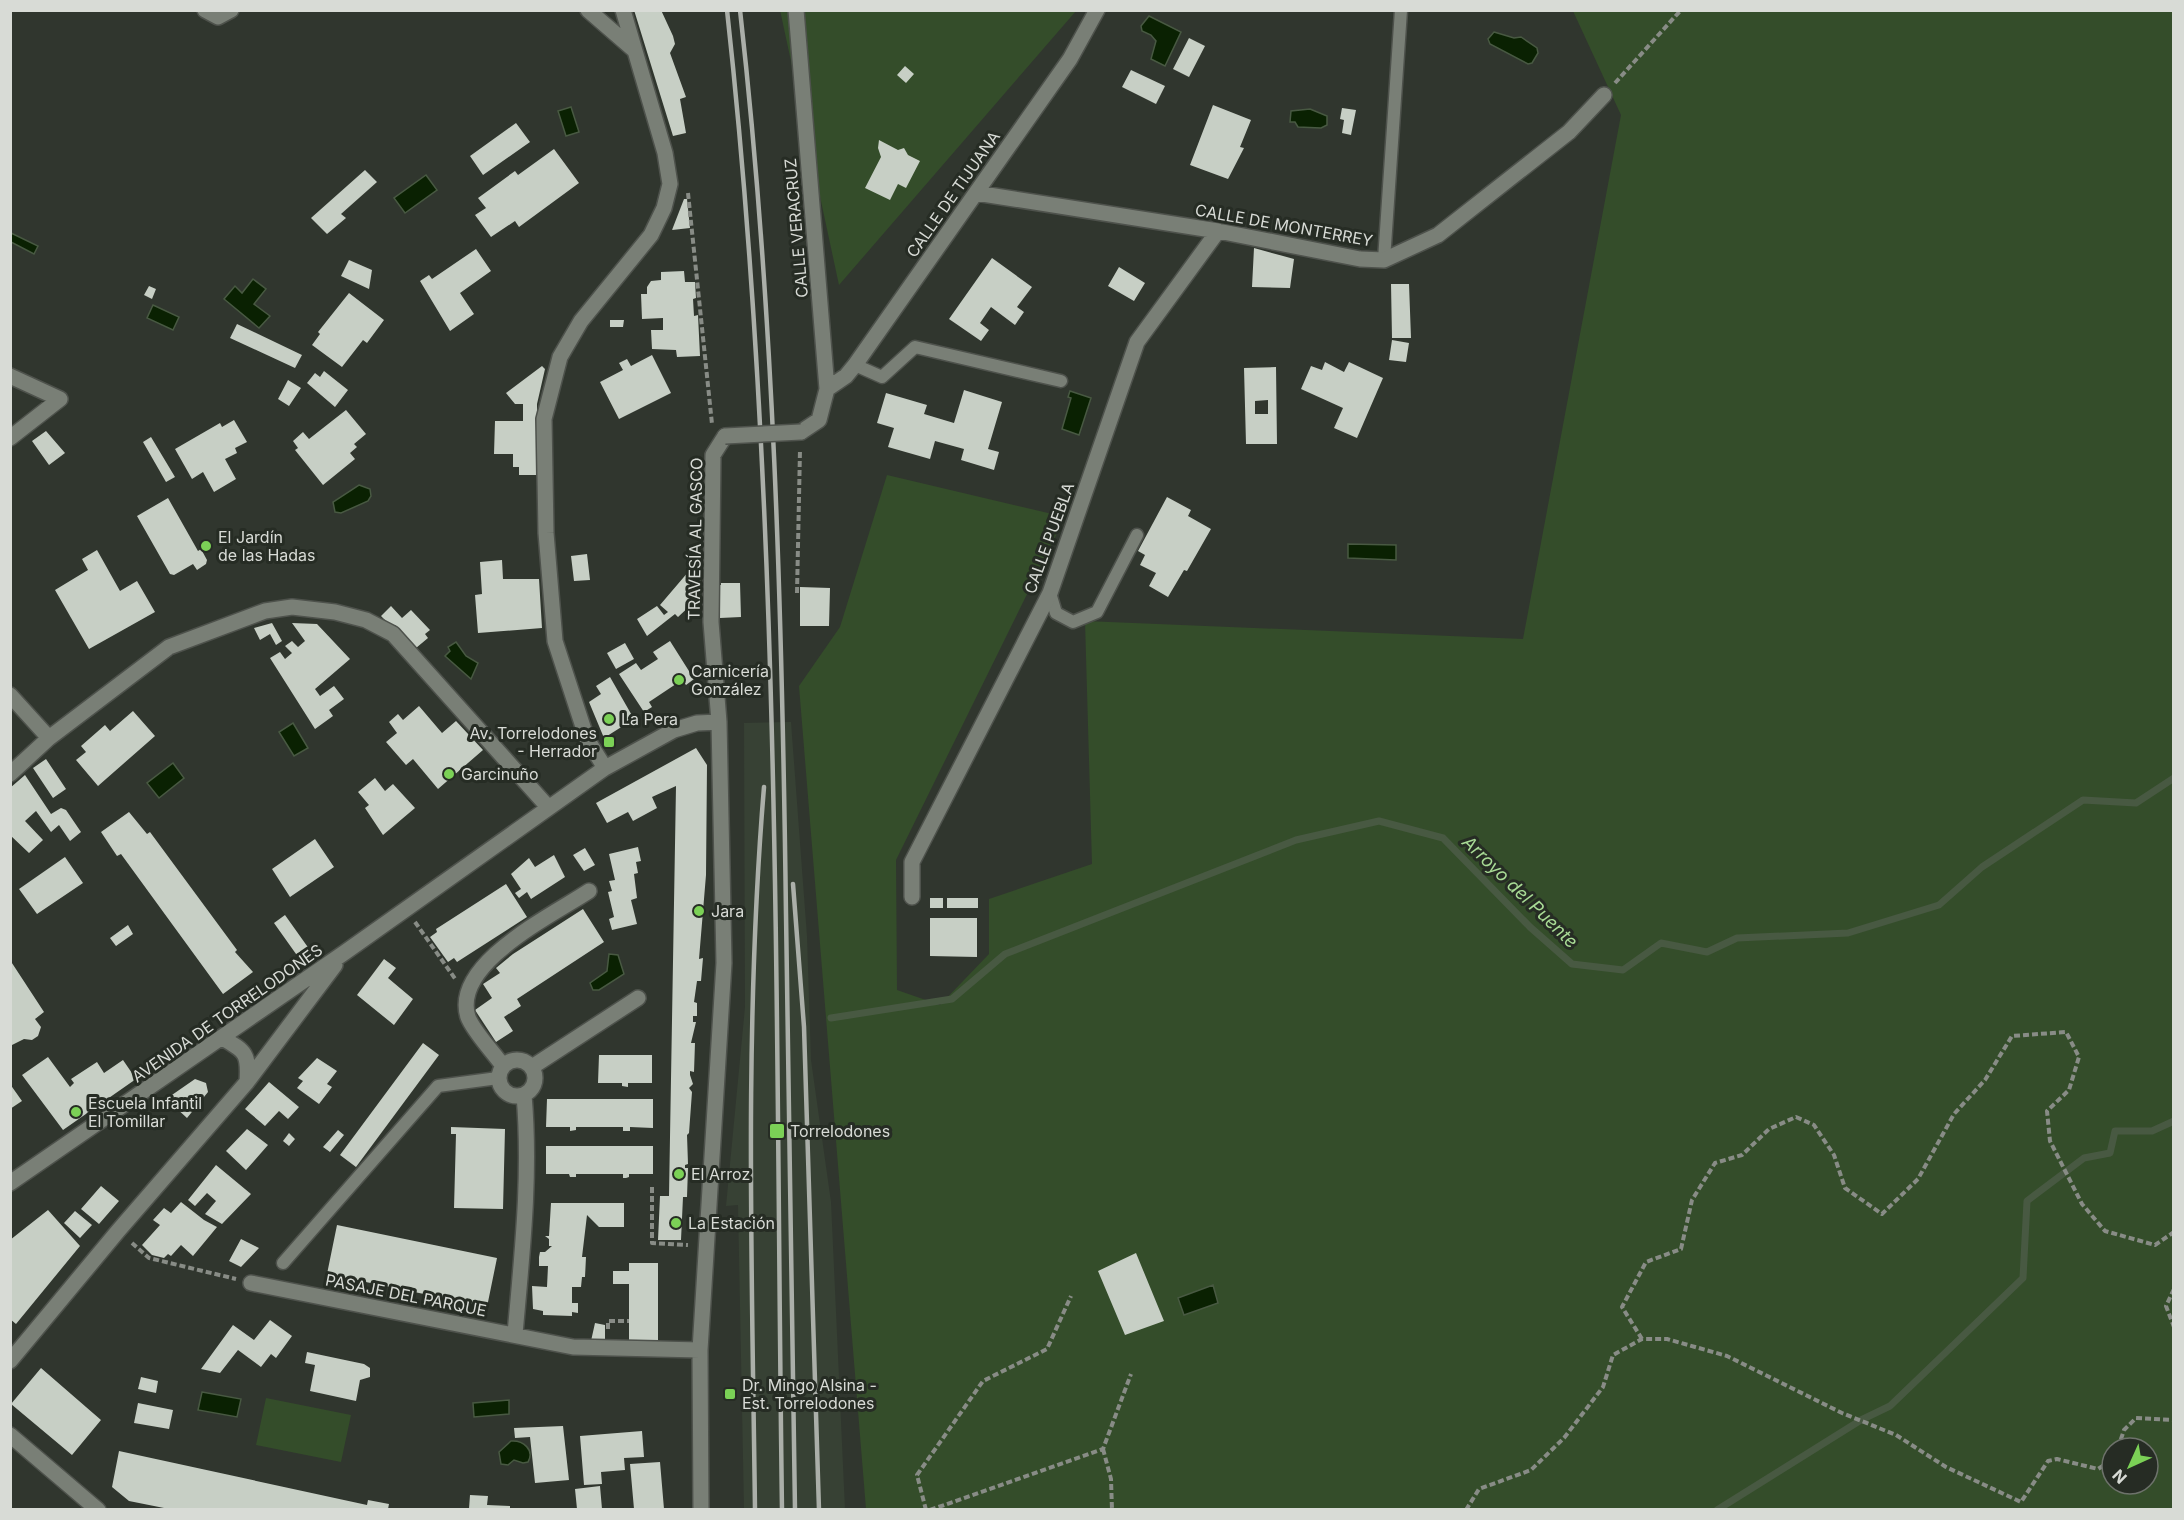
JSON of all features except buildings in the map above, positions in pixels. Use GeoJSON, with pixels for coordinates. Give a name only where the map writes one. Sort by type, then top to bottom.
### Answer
{"type":"FeatureCollection","features":[{"type":"Feature","properties":{"kind":"street"},"geometry":{"type":"LineString","coordinates":[[205,10],[218,17],[231,10]]}},
{"type":"Feature","properties":{"kind":"street"},"geometry":{"type":"LineString","coordinates":[[588,10],[633,49]]}},
{"type":"Feature","properties":{"kind":"street"},"geometry":{"type":"LineString","coordinates":[[605,768],[587,739],[555,641],[546,533],[544,419],[560,357],[580,321],[651,235],[664,208],[670,184],[665,153],[623,10]]}},
{"type":"Feature","properties":{"kind":"street","name":"CALLE VERACRUZ"},"geometry":{"type":"LineString","coordinates":[[796,10],[827,389],[819,420],[801,432]]}},
{"type":"Feature","properties":{"kind":"street","name":"CALLE DE TIJUANA"},"geometry":{"type":"LineString","coordinates":[[827,389],[846,376],[855,365],[1070,59],[1097,10]]}},
{"type":"Feature","properties":{"kind":"street","name":"CALLE DE MONTERREY"},"geometry":{"type":"LineString","coordinates":[[976,193],[1218,231],[1360,260],[1384,260],[1438,235],[1569,132],[1604,95]]}},
{"type":"Feature","properties":{"kind":"street","name":"CALLE PUEBLA"},"geometry":{"type":"LineString","coordinates":[[912,897],[912,862],[1050,593],[1137,342],[1218,231]]}},
{"type":"Feature","properties":{"kind":"street"},"geometry":{"type":"LineString","coordinates":[[10,376],[60,399],[10,438]]}},
{"type":"Feature","properties":{"kind":"street"},"geometry":{"type":"LineString","coordinates":[[725,436],[801,432]]}},
{"type":"Feature","properties":{"kind":"street","name":"TRAVESÍA AL GASCO"},"geometry":{"type":"LineString","coordinates":[[701,1509],[700,1350],[724,963],[719,722],[711,622],[713,455],[725,436]]}},
{"type":"Feature","properties":{"kind":"street"},"geometry":{"type":"LineString","coordinates":[[10,774],[49,738],[169,647],[265,611],[292,607],[334,612],[366,620],[393,634],[548,807]]}},
{"type":"Feature","properties":{"kind":"street"},"geometry":{"type":"LineString","coordinates":[[10,695],[49,738]]}},
{"type":"Feature","properties":{"kind":"street","name":"AVENIDA DE TORRELODONES"},"geometry":{"type":"LineString","coordinates":[[10,1183],[344,954],[605,768],[674,730],[697,723],[719,722]]}},
{"type":"Feature","properties":{"kind":"street"},"geometry":{"type":"LineString","coordinates":[[532,1067],[534,1085],[524,1095],[507,1094],[501,1087],[501,1072],[468,1017],[466,996],[476,974],[491,956],[589,891]]}},
{"type":"Feature","properties":{"kind":"street"},"geometry":{"type":"LineString","coordinates":[[10,1361],[118,1231],[247,1082],[344,954]]}},
{"type":"Feature","properties":{"kind":"street"},"geometry":{"type":"LineString","coordinates":[[532,1067],[638,998]]}},
{"type":"Feature","properties":{"kind":"street"},"geometry":{"type":"LineString","coordinates":[[222,1038],[240,1048],[248,1060],[247,1082]]}},
{"type":"Feature","properties":{"kind":"street"},"geometry":{"type":"LineString","coordinates":[[501,1072],[518,1060],[532,1067]]}},
{"type":"Feature","properties":{"kind":"street"},"geometry":{"type":"LineString","coordinates":[[515,1334],[527,1186],[528,1136],[524,1095]]}},
{"type":"Feature","properties":{"kind":"street"},"geometry":{"type":"LineString","coordinates":[[10,1196],[53,1155]]}},
{"type":"Feature","properties":{"kind":"street","name":"PASAJE DEL PARQUE"},"geometry":{"type":"LineString","coordinates":[[251,1283],[573,1347],[700,1350]]}},
{"type":"Feature","properties":{"kind":"street"},"geometry":{"type":"LineString","coordinates":[[10,1435],[98,1509]]}},
{"type":"Feature","properties":{"kind":"lane"},"geometry":{"type":"LineString","coordinates":[[1384,260],[1401,10]]}},
{"type":"Feature","properties":{"kind":"lane"},"geometry":{"type":"LineString","coordinates":[[855,365],[882,377],[915,347],[1060,381]]}},
{"type":"Feature","properties":{"kind":"lane"},"geometry":{"type":"LineString","coordinates":[[1050,593],[1056,613],[1073,622],[1097,612],[1137,535]]}},
{"type":"Feature","properties":{"kind":"lane"},"geometry":{"type":"LineString","coordinates":[[283,1263],[438,1086],[501,1072]]}},
{"type":"Feature","properties":{"kind":"path"},"geometry":{"type":"LineString","coordinates":[[1604,95],[1681,10]]}},
{"type":"Feature","properties":{"kind":"path"},"geometry":{"type":"LineString","coordinates":[[670,184],[688,190],[712,424],[725,436]]}},
{"type":"Feature","properties":{"kind":"path"},"geometry":{"type":"LineString","coordinates":[[797,593],[801,432]]}},
{"type":"Feature","properties":{"kind":"path"},"geometry":{"type":"LineString","coordinates":[[406,909],[466,996]]}},
{"type":"Feature","properties":{"kind":"path"},"geometry":{"type":"LineString","coordinates":[[1642,1339],[1622,1307],[1646,1262],[1681,1249],[1692,1200],[1715,1163],[1742,1155],[1769,1129],[1796,1117],[1814,1125],[1829,1147],[1845,1188],[1882,1214],[1918,1179],[1954,1114],[1985,1080],[2012,1036],[2066,1032],[2079,1057],[2069,1090],[2047,1111],[2050,1142],[2082,1204],[2105,1231],[2155,1245],[2174,1232]]}},
{"type":"Feature","properties":{"kind":"path"},"geometry":{"type":"LineString","coordinates":[[652,1187],[652,1244],[707,1246]]}},
{"type":"Feature","properties":{"kind":"path"},"geometry":{"type":"LineString","coordinates":[[118,1231],[149,1258],[251,1283]]}},
{"type":"Feature","properties":{"kind":"path"},"geometry":{"type":"LineString","coordinates":[[2174,1289],[2166,1306],[2174,1328]]}},
{"type":"Feature","properties":{"kind":"path"},"geometry":{"type":"LineString","coordinates":[[1071,1296],[1047,1349],[983,1381],[917,1475],[928,1509],[1103,1449]]}},
{"type":"Feature","properties":{"kind":"path"},"geometry":{"type":"LineString","coordinates":[[608,1332],[608,1321],[629,1321]]}},
{"type":"Feature","properties":{"kind":"path"},"geometry":{"type":"LineString","coordinates":[[1466,1509],[1479,1489],[1531,1470],[1564,1438],[1603,1387],[1613,1355],[1642,1339],[1667,1340],[1727,1356],[1842,1413],[1896,1435],[1946,1467],[2021,1502],[2048,1461],[2057,1459],[2100,1468]]}},
{"type":"Feature","properties":{"kind":"path"},"geometry":{"type":"LineString","coordinates":[[1112,1509],[1111,1479],[1103,1449],[1131,1374]]}},
{"type":"Feature","properties":{"kind":"path"},"geometry":{"type":"LineString","coordinates":[[2122,1436],[2124,1430],[2136,1418],[2174,1420]]}},
{"type":"Feature","properties":{"kind":"shaded area"},"geometry":{"type":"Polygon","coordinates":[[[780,10],[1076,11],[839,285],[780,10]]]}},
{"type":"Feature","properties":{"kind":"shaded area"},"geometry":{"type":"Polygon","coordinates":[[[1573,11],[2173,11],[2173,1509],[866,1509],[799,686],[840,627],[887,475],[1065,517],[896,860],[897,990],[940,1005],[989,954],[989,899],[1092,864],[1085,621],[1523,639],[1621,115],[1573,11]]]}},
{"type":"Feature","properties":{"kind":"shaded area"},"geometry":{"type":"Polygon","coordinates":[[[1149,16],[1181,32],[1165,66],[1151,59],[1156,41],[1151,35],[1142,31],[1141,26],[1149,16]]]}},
{"type":"Feature","properties":{"kind":"shaded area"},"geometry":{"type":"Polygon","coordinates":[[[1494,32],[1514,38],[1521,37],[1537,48],[1538,53],[1532,63],[1528,64],[1490,44],[1488,39],[1494,32]]]}},
{"type":"Feature","properties":{"kind":"shaded area"},"geometry":{"type":"Polygon","coordinates":[[[571,107],[579,132],[566,136],[558,111],[571,107]]]}},
{"type":"Feature","properties":{"kind":"shaded area"},"geometry":{"type":"Polygon","coordinates":[[[1310,109],[1327,116],[1327,125],[1321,128],[1298,127],[1295,122],[1290,122],[1291,111],[1310,109]]]}},
{"type":"Feature","properties":{"kind":"shaded area"},"geometry":{"type":"Polygon","coordinates":[[[426,175],[437,190],[405,213],[394,198],[426,175]]]}},
{"type":"Feature","properties":{"kind":"shaded area"},"geometry":{"type":"Polygon","coordinates":[[[11,233],[38,246],[34,254],[11,242],[11,233]]]}},
{"type":"Feature","properties":{"kind":"shaded area"},"geometry":{"type":"Polygon","coordinates":[[[253,279],[266,289],[254,304],[270,316],[259,328],[224,299],[235,286],[242,293],[253,279]]]}},
{"type":"Feature","properties":{"kind":"shaded area"},"geometry":{"type":"Polygon","coordinates":[[[153,305],[179,317],[173,330],[147,318],[153,305]]]}},
{"type":"Feature","properties":{"kind":"shaded area"},"geometry":{"type":"Polygon","coordinates":[[[1070,391],[1091,398],[1079,435],[1062,429],[1071,398],[1068,397],[1070,391]]]}},
{"type":"Feature","properties":{"kind":"shaded area"},"geometry":{"type":"Polygon","coordinates":[[[359,485],[370,489],[371,496],[368,501],[341,513],[335,512],[333,502],[359,485]]]}},
{"type":"Feature","properties":{"kind":"shaded area"},"geometry":{"type":"Polygon","coordinates":[[[1348,544],[1396,545],[1396,560],[1348,558],[1348,544]]]}},
{"type":"Feature","properties":{"kind":"shaded area"},"geometry":{"type":"Polygon","coordinates":[[[456,642],[466,656],[478,663],[471,679],[445,656],[450,651],[448,647],[456,642]]]}},
{"type":"Feature","properties":{"kind":"shaded area","name":"Torrelodones"},"geometry":{"type":"Polygon","coordinates":[[[791,722],[807,936],[811,1060],[831,1202],[845,1509],[744,1509],[738,1205],[726,1206],[745,1007],[744,723],[791,722]]]}},
{"type":"Feature","properties":{"kind":"shaded area"},"geometry":{"type":"Polygon","coordinates":[[[293,723],[308,748],[294,756],[279,732],[293,723]]]}},
{"type":"Feature","properties":{"kind":"shaded area"},"geometry":{"type":"Polygon","coordinates":[[[173,763],[184,778],[159,798],[147,783],[173,763]]]}},
{"type":"Feature","properties":{"kind":"shaded area"},"geometry":{"type":"Polygon","coordinates":[[[609,954],[618,955],[624,974],[599,990],[593,990],[590,983],[607,971],[609,954]]]}},
{"type":"Feature","properties":{"kind":"shaded area"},"geometry":{"type":"Polygon","coordinates":[[[1213,1285],[1218,1303],[1184,1315],[1178,1298],[1213,1285]]]}},
{"type":"Feature","properties":{"kind":"shaded area"},"geometry":{"type":"Polygon","coordinates":[[[202,1392],[241,1399],[237,1417],[198,1410],[202,1392]]]}},
{"type":"Feature","properties":{"kind":"shaded area"},"geometry":{"type":"Polygon","coordinates":[[[266,1398],[351,1415],[341,1462],[256,1445],[266,1398]]]}},
{"type":"Feature","properties":{"kind":"shaded area"},"geometry":{"type":"Polygon","coordinates":[[[509,1400],[509,1414],[474,1417],[473,1403],[509,1400]]]}},
{"type":"Feature","properties":{"kind":"shaded area"},"geometry":{"type":"Polygon","coordinates":[[[511,1441],[520,1442],[527,1447],[530,1454],[528,1462],[514,1460],[508,1465],[501,1464],[499,1452],[511,1441]]]}},
{"type":"Feature","properties":{"kind":"waterway","name":"Arroyo del Puente"},"geometry":{"type":"LineString","coordinates":[[831,1018],[952,999],[1005,954],[1296,840],[1379,821],[1443,838],[1530,927],[1572,964],[1623,970],[1661,943],[1707,952],[1737,938],[1848,933],[1939,905],[1982,867],[2083,800],[2136,803],[2174,778]]}},
{"type":"Feature","properties":{"kind":"waterway"},"geometry":{"type":"LineString","coordinates":[[1717,1510],[1861,1420],[1890,1406],[2023,1278],[2027,1201],[2084,1158],[2110,1153],[2115,1131],[2152,1131],[2174,1121]]}},
{"type":"Feature","properties":{"kind":"railway"},"geometry":{"type":"LineString","coordinates":[[727,10],[745,197],[758,384],[767,572],[776,947],[782,1510]]}},
{"type":"Feature","properties":{"kind":"railway"},"geometry":{"type":"LineString","coordinates":[[740,10],[761,236],[779,574],[795,1510]]}},
{"type":"Feature","properties":{"kind":"railway"},"geometry":{"type":"LineString","coordinates":[[755,1510],[751,1239],[752,1058],[754,967],[764,787]]}},
{"type":"Feature","properties":{"kind":"railway"},"geometry":{"type":"LineString","coordinates":[[793,884],[804,1027],[819,1510]]}},
{"type":"Feature","properties":{"kind":"place","name":"El Jardín de las Hadas"},"geometry":{"type":"Point","coordinates":[206,546]}},
{"type":"Feature","properties":{"kind":"place","name":"Carnicería González"},"geometry":{"type":"Point","coordinates":[679,680]}},
{"type":"Feature","properties":{"kind":"place","name":"La Pera"},"geometry":{"type":"Point","coordinates":[609,719]}},
{"type":"Feature","properties":{"kind":"place","name":"Av. Torrelodones - Herrador"},"geometry":{"type":"Point","coordinates":[609,742]}},
{"type":"Feature","properties":{"kind":"place","name":"Garcinuño"},"geometry":{"type":"Point","coordinates":[449,774]}},
{"type":"Feature","properties":{"kind":"place","name":"Jara"},"geometry":{"type":"Point","coordinates":[699,911]}},
{"type":"Feature","properties":{"kind":"place","name":"Escuela Infantil El Tomillar"},"geometry":{"type":"Point","coordinates":[76,1112]}},
{"type":"Feature","properties":{"kind":"place","name":"Torrelodones"},"geometry":{"type":"Point","coordinates":[777,1131]}},
{"type":"Feature","properties":{"kind":"place","name":"El Arroz"},"geometry":{"type":"Point","coordinates":[679,1174]}},
{"type":"Feature","properties":{"kind":"place","name":"La Estación"},"geometry":{"type":"Point","coordinates":[676,1223]}},
{"type":"Feature","properties":{"kind":"place","name":"Dr. Mingo Alsina - Est. Torrelodones"},"geometry":{"type":"Point","coordinates":[730,1394]}}]}
